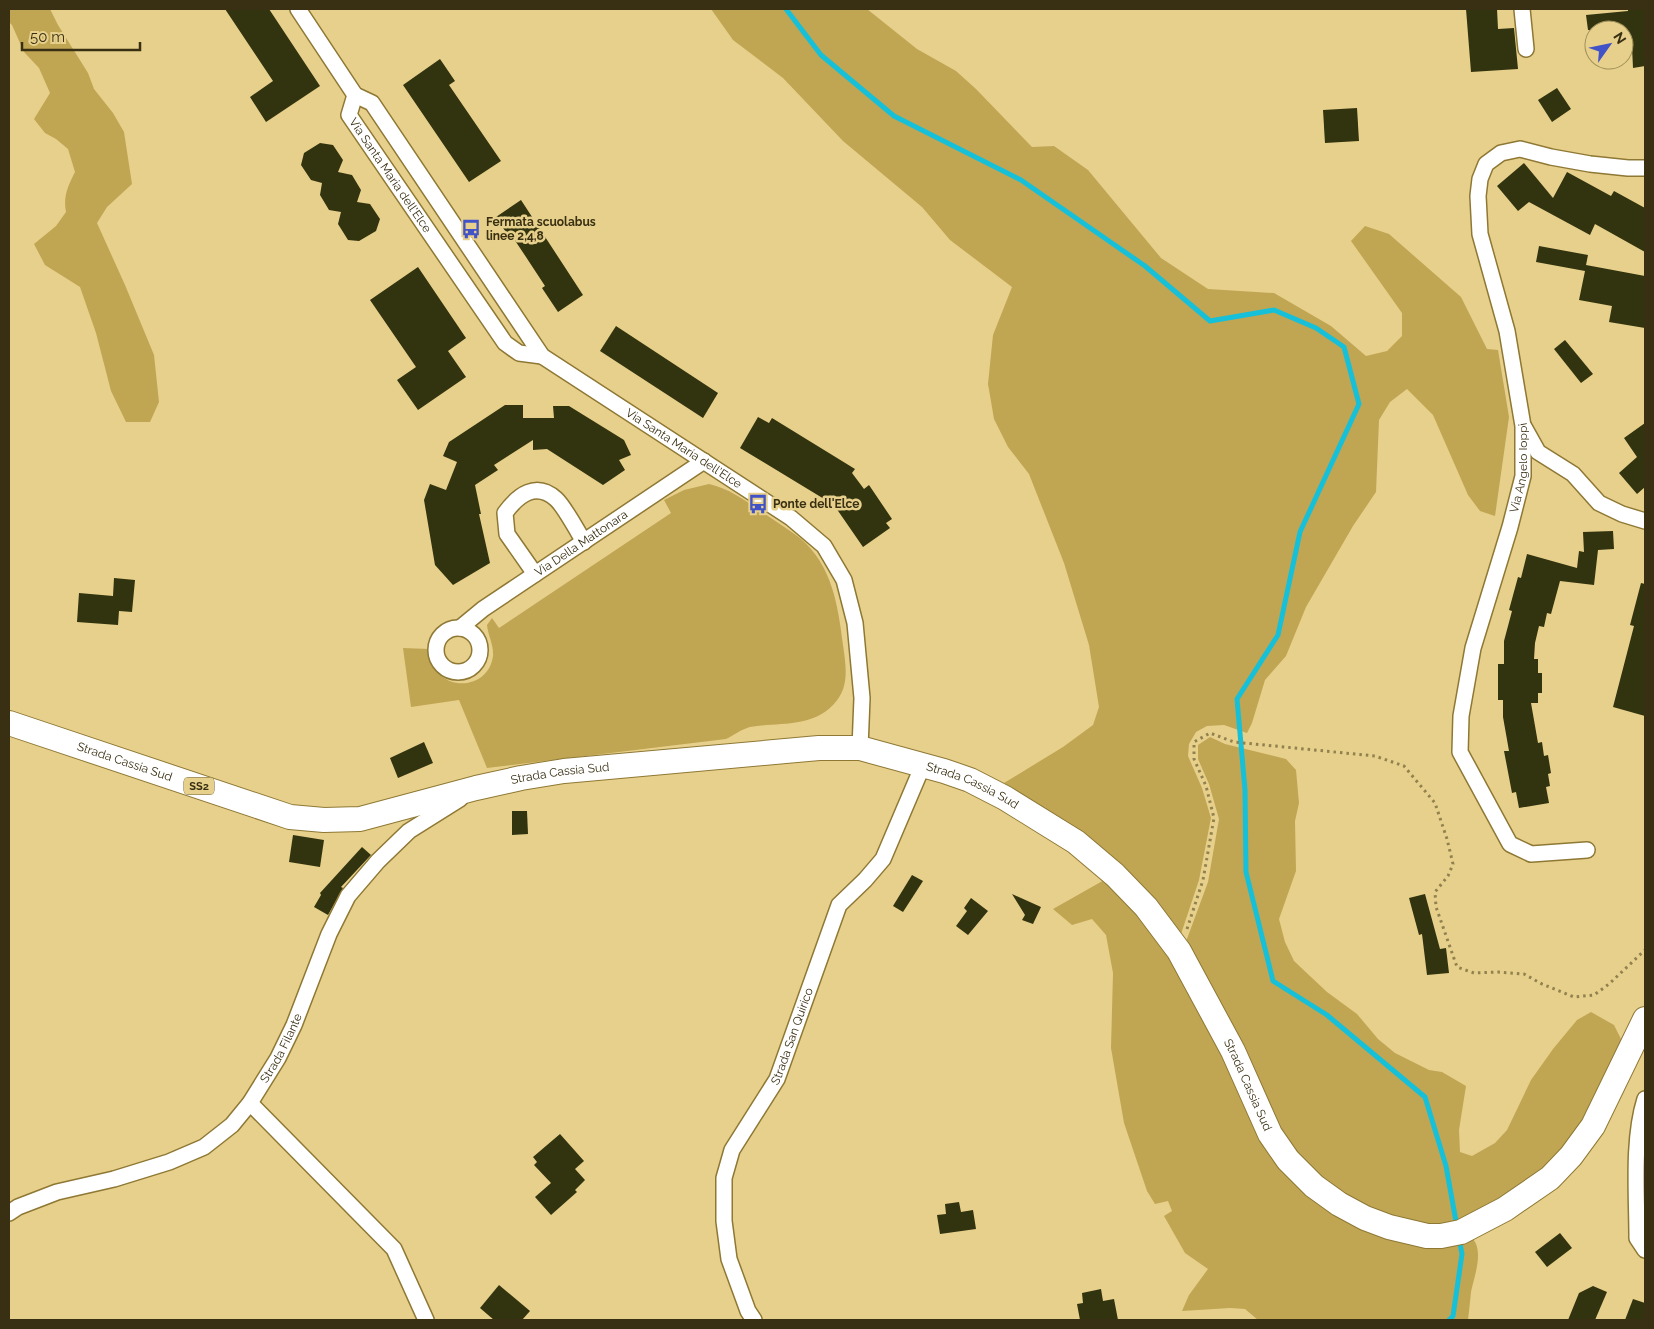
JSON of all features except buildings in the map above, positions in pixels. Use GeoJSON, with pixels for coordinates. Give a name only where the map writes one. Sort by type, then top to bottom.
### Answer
{"type":"FeatureCollection","features":[{"type":"Feature","properties":{"kind":"main road","name":"Strada Cassia Sud"},"geometry":{"type":"LineString","coordinates":[[9,723],[290,817],[324,820],[360,819],[476,788],[564,771],[819,748],[860,748],[923,764],[970,780],[1005,798],[1076,842],[1115,875],[1146,907],[1179,951],[1233,1051],[1270,1134],[1288,1160],[1314,1186],[1339,1204],[1365,1218],[1413,1234],[1441,1236],[1471,1228],[1505,1209],[1550,1178],[1571,1156],[1594,1126],[1645,1019]]}},
{"type":"Feature","properties":{"kind":"street","name":"Via Santa Maria dell'Elce"},"geometry":{"type":"LineString","coordinates":[[298,9],[355,95],[372,103],[542,356]]}},
{"type":"Feature","properties":{"kind":"street"},"geometry":{"type":"LineString","coordinates":[[1522,9],[1526,49]]}},
{"type":"Feature","properties":{"kind":"street","name":"Via Santa Maria dell'Elce"},"geometry":{"type":"LineString","coordinates":[[355,95],[349,115],[505,343],[520,352],[542,356],[791,518],[824,546],[844,580],[855,623],[862,698],[860,748]]}},
{"type":"Feature","properties":{"kind":"street","name":"Via Angelo Ioppi"},"geometry":{"type":"LineString","coordinates":[[1587,850],[1532,854],[1510,844],[1460,752],[1461,716],[1473,648],[1524,476],[1524,426],[1507,331],[1480,234],[1478,196],[1480,179],[1486,164],[1501,152],[1520,150],[1550,158],[1590,164],[1645,168]]}},
{"type":"Feature","properties":{"kind":"street"},"geometry":{"type":"LineString","coordinates":[[1524,426],[1538,452],[1572,474],[1599,503],[1622,514],[1645,521]]}},
{"type":"Feature","properties":{"kind":"street","name":"Via Della Mattonara"},"geometry":{"type":"LineString","coordinates":[[460,628],[483,608],[704,462]]}},
{"type":"Feature","properties":{"kind":"street"},"geometry":{"type":"LineString","coordinates":[[535,574],[507,534],[505,513],[514,501],[532,490],[541,491],[556,500],[584,542]]}},
{"type":"Feature","properties":{"kind":"street","name":"Strada San Quirico"},"geometry":{"type":"LineString","coordinates":[[754,1320],[748,1311],[729,1259],[724,1221],[724,1178],[732,1150],[777,1079],[839,905],[865,880],[883,859],[923,764]]}},
{"type":"Feature","properties":{"kind":"street","name":"Strada Filante"},"geometry":{"type":"LineString","coordinates":[[9,1212],[57,1192],[114,1179],[169,1162],[204,1147],[232,1125],[250,1103],[278,1058],[329,934],[348,896],[378,861],[409,831],[476,788]]}},
{"type":"Feature","properties":{"kind":"street"},"geometry":{"type":"LineString","coordinates":[[1642,1243],[1641,1112],[1645,1099]]}},
{"type":"Feature","properties":{"kind":"street"},"geometry":{"type":"LineString","coordinates":[[250,1103],[394,1249],[426,1320]]}},
{"type":"Feature","properties":{"kind":"path"},"geometry":{"type":"LineString","coordinates":[[1179,951],[1203,880],[1214,818],[1206,786],[1194,759],[1194,742],[1210,733],[1241,743],[1375,756],[1404,766],[1435,803],[1447,839],[1453,864],[1448,876],[1435,892],[1436,907],[1457,967],[1474,973],[1524,974],[1542,984],[1574,997],[1594,995],[1609,984],[1645,950]]}},
{"type":"Feature","properties":{"kind":"shaded area"},"geometry":{"type":"Polygon","coordinates":[[[9,9],[50,9],[88,73],[94,89],[113,113],[124,132],[132,184],[107,207],[97,223],[154,355],[159,402],[150,422],[126,422],[111,391],[96,333],[80,287],[45,265],[34,244],[56,226],[66,212],[65,201],[67,191],[75,172],[68,149],[45,133],[34,119],[50,93],[39,68],[24,52],[9,22],[9,9]]]}},
{"type":"Feature","properties":{"kind":"shaded area"},"geometry":{"type":"Polygon","coordinates":[[[711,9],[867,9],[917,49],[956,71],[1032,147],[1054,146],[1088,170],[1161,258],[1208,289],[1274,293],[1331,326],[1366,356],[1387,351],[1402,336],[1402,313],[1351,241],[1365,226],[1389,234],[1461,297],[1487,349],[1498,350],[1509,417],[1495,516],[1480,511],[1468,495],[1433,415],[1407,389],[1390,402],[1379,420],[1376,492],[1353,526],[1306,607],[1286,656],[1265,680],[1252,723],[1247,733],[1224,725],[1207,726],[1196,732],[1189,744],[1188,756],[1202,788],[1211,818],[1199,880],[1179,940],[1080,836],[1004,783],[1063,747],[1093,725],[1099,707],[1089,645],[1064,563],[1029,474],[1008,447],[994,419],[988,384],[993,335],[1012,287],[950,240],[922,207],[843,141],[783,78],[733,40],[711,9]]]}},
{"type":"Feature","properties":{"kind":"shaded area"},"geometry":{"type":"Polygon","coordinates":[[[709,484],[738,496],[800,538],[820,560],[836,601],[846,669],[842,692],[833,705],[824,712],[805,721],[750,727],[726,739],[487,768],[459,700],[411,707],[403,648],[429,649],[432,663],[439,674],[449,681],[471,682],[481,677],[489,668],[493,656],[493,648],[487,625],[492,618],[499,628],[671,513],[664,500],[684,490],[709,484]]]}},
{"type":"Feature","properties":{"kind":"shaded area"},"geometry":{"type":"Polygon","coordinates":[[[1210,737],[1225,744],[1286,759],[1296,770],[1299,803],[1295,821],[1296,871],[1279,919],[1285,942],[1294,961],[1327,992],[1357,1014],[1378,1039],[1395,1053],[1429,1070],[1442,1072],[1466,1086],[1459,1130],[1460,1152],[1472,1156],[1495,1143],[1507,1130],[1531,1080],[1577,1020],[1591,1012],[1614,1025],[1622,1041],[1584,1119],[1562,1148],[1542,1169],[1499,1199],[1457,1221],[1440,1225],[1390,1217],[1343,1196],[1293,1155],[1184,947],[1208,882],[1219,819],[1209,784],[1198,759],[1198,745],[1210,737]]]}},
{"type":"Feature","properties":{"kind":"shaded area"},"geometry":{"type":"Polygon","coordinates":[[[1106,879],[1139,913],[1171,956],[1308,1193],[1473,1239],[1478,1251],[1478,1258],[1468,1320],[1258,1320],[1245,1309],[1182,1311],[1189,1295],[1208,1269],[1185,1253],[1164,1216],[1172,1211],[1168,1201],[1155,1204],[1147,1191],[1124,1123],[1111,1048],[1113,973],[1106,935],[1092,919],[1072,925],[1053,909],[1106,879]]]}},
{"type":"Feature","properties":{"kind":"waterway"},"geometry":{"type":"LineString","coordinates":[[786,9],[821,55],[894,116],[1021,180],[1145,266],[1210,321],[1274,310],[1316,328],[1344,347],[1359,404],[1300,532],[1278,635],[1237,699],[1245,790],[1246,872],[1273,981],[1327,1015],[1425,1097],[1446,1166],[1457,1227]]}},
{"type":"Feature","properties":{"kind":"waterway"},"geometry":{"type":"LineString","coordinates":[[1449,1320],[1453,1316],[1462,1254],[1459,1238]]}},
{"type":"Feature","properties":{"kind":"place","name":"Fermata scuolabus linee 2,4,8"},"geometry":{"type":"Point","coordinates":[471,229]}},
{"type":"Feature","properties":{"kind":"place","name":"Ponte dell'Elce"},"geometry":{"type":"Point","coordinates":[758,504]}}]}
